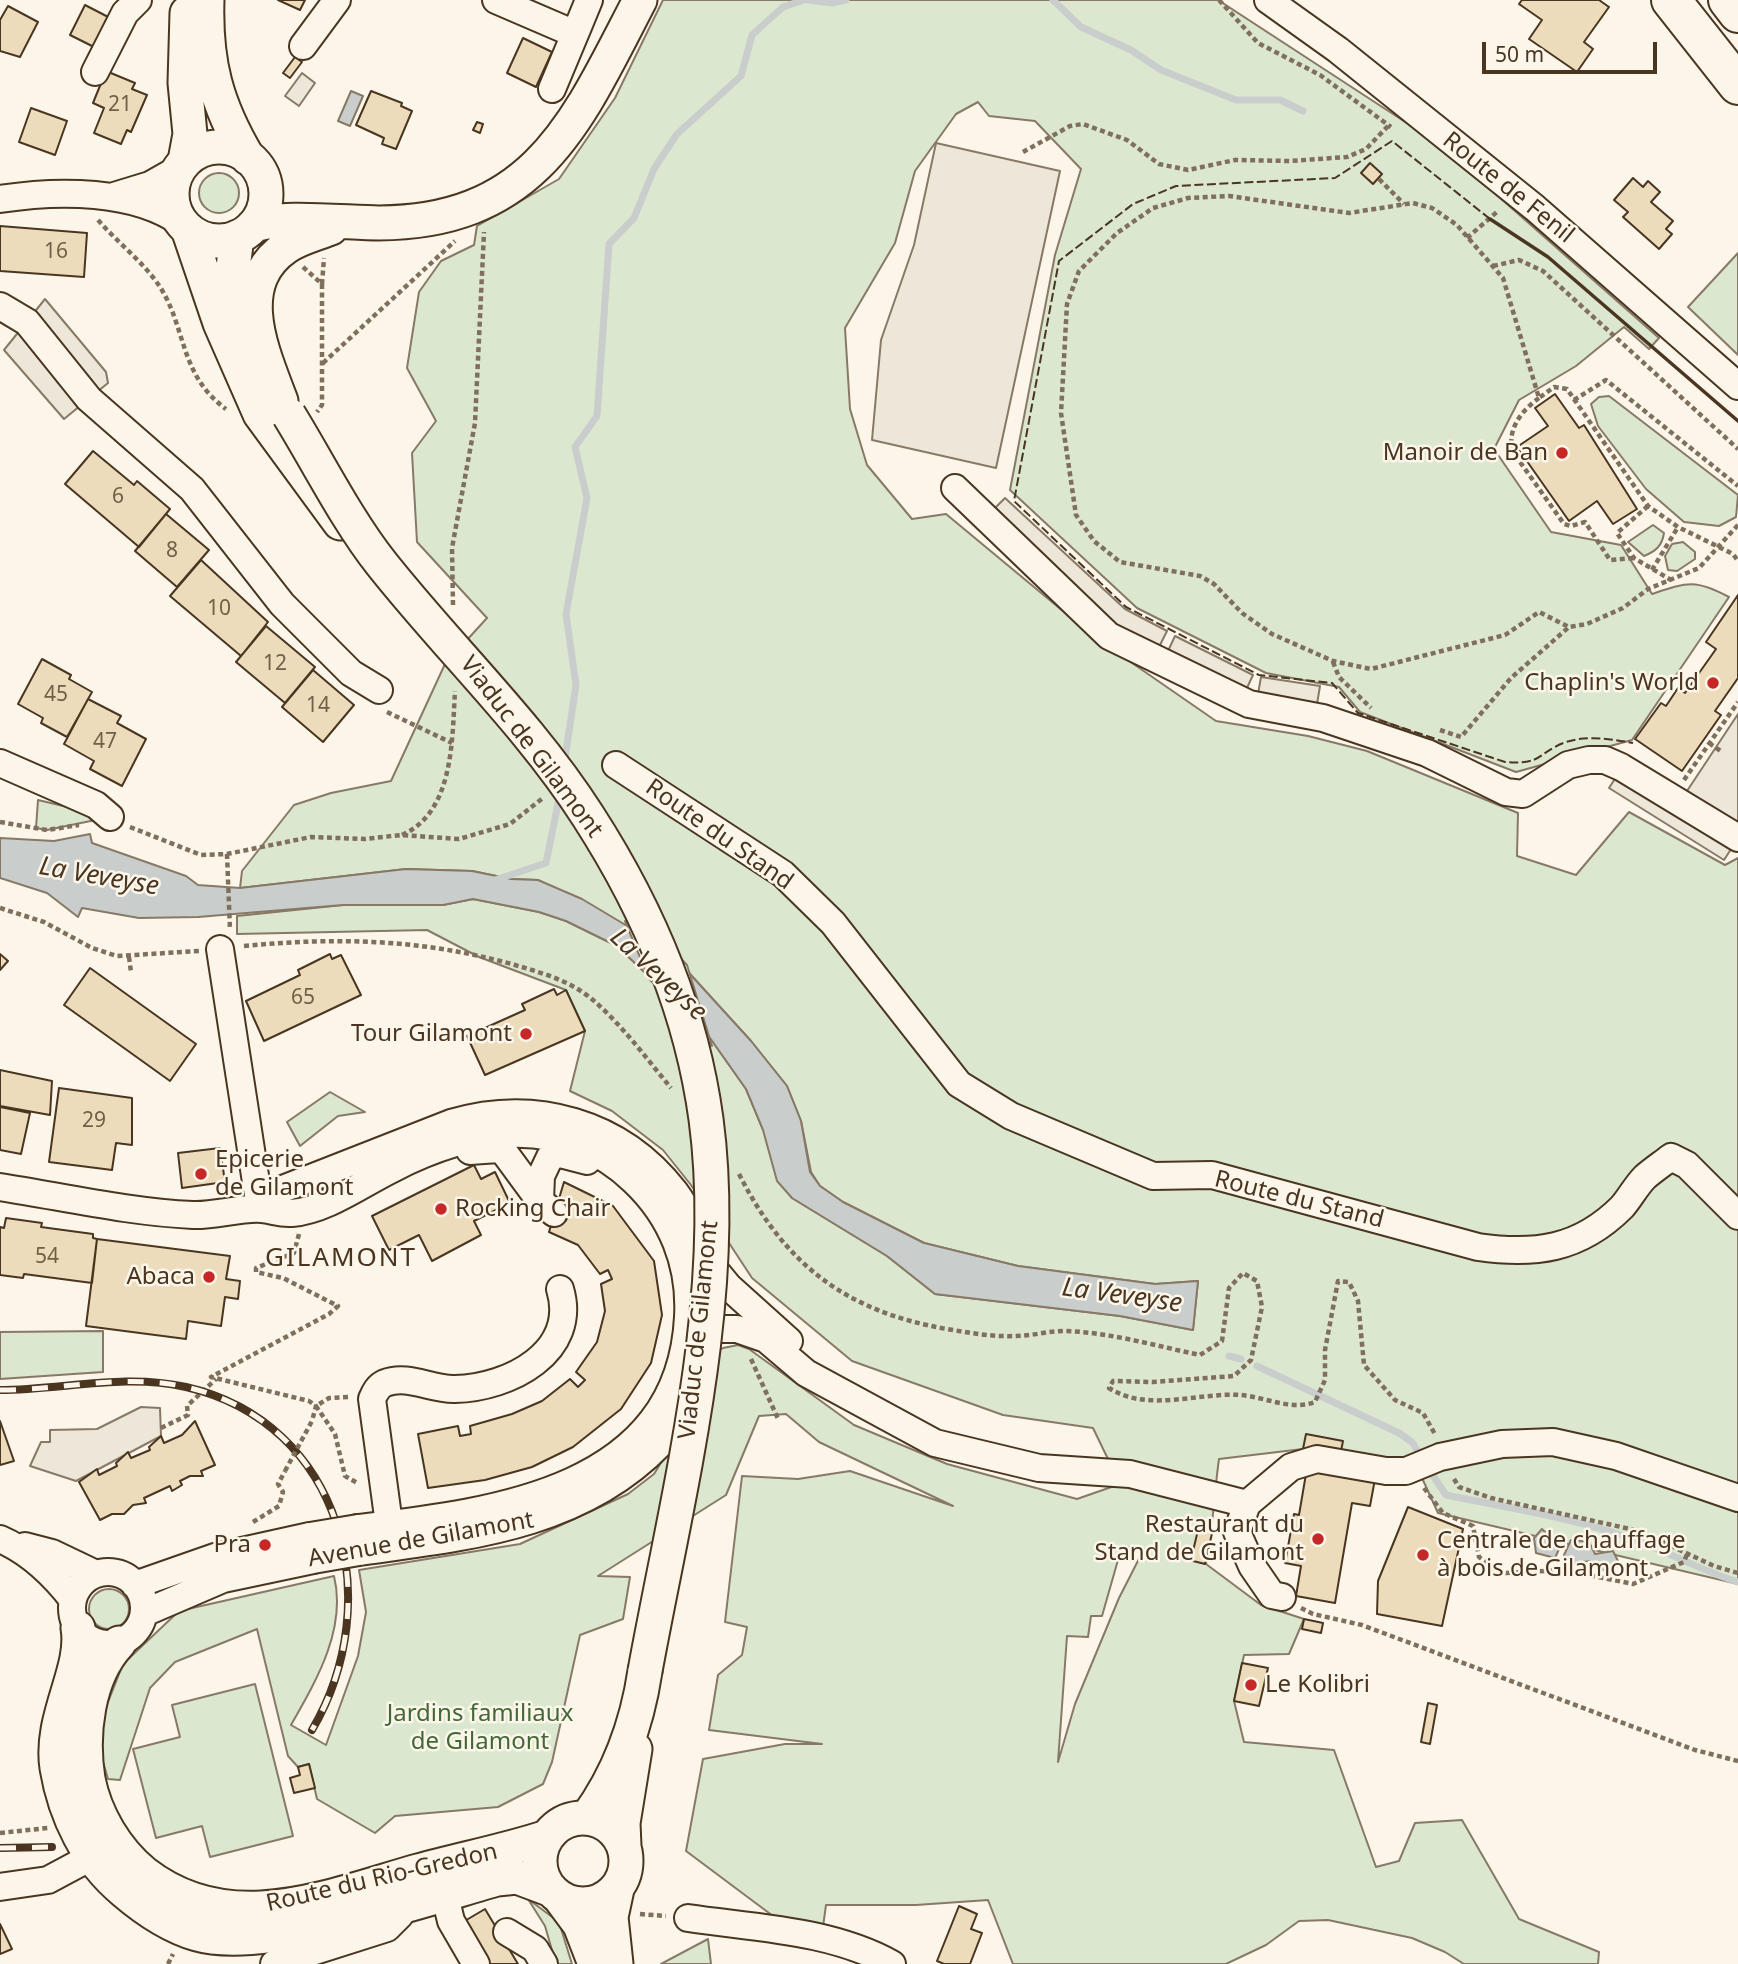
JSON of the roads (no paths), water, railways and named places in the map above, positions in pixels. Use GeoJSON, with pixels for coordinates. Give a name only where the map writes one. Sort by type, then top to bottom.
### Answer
{"type":"FeatureCollection","features":[{"type":"Feature","properties":{"kind":"highway"},"geometry":{"type":"LineString","coordinates":[[1671,0],[1738,85]]}},
{"type":"Feature","properties":{"kind":"highway"},"geometry":{"type":"LineString","coordinates":[[1728,0],[1738,13]]}},
{"type":"Feature","properties":{"kind":"main road"},"geometry":{"type":"LineString","coordinates":[[188,0],[184,83],[190,134],[172,195],[174,208],[186,226],[202,237],[216,240],[268,221],[341,231]]}},
{"type":"Feature","properties":{"kind":"main road"},"geometry":{"type":"LineString","coordinates":[[207,0],[206,43],[212,78],[224,112],[264,185],[265,198],[260,216],[245,231]]}},
{"type":"Feature","properties":{"kind":"main road"},"geometry":{"type":"LineString","coordinates":[[279,414],[255,324],[254,307],[260,281],[273,258],[285,248],[341,231],[425,219],[462,210],[500,194],[531,171],[558,144],[581,113],[640,0]]}},
{"type":"Feature","properties":{"kind":"main road"},"geometry":{"type":"LineString","coordinates":[[183,164],[201,150],[215,147],[236,150],[296,199],[338,219],[341,231]]}},
{"type":"Feature","properties":{"kind":"main road","name":"Viaduc de Gilamont"},"geometry":{"type":"LineString","coordinates":[[186,226],[234,359],[279,414],[379,561],[507,709],[587,814],[640,902],[665,960],[699,1074],[712,1191],[712,1250],[697,1388],[633,1733],[601,1798],[587,1818]]}},
{"type":"Feature","properties":{"kind":"main road","name":"Viaduc de Gilamont"},"geometry":{"type":"LineString","coordinates":[[245,231],[231,268],[234,305],[279,414]]}},
{"type":"Feature","properties":{"kind":"main road","name":"Route du Rio-Gredon"},"geometry":{"type":"LineString","coordinates":[[75,1614],[79,1647],[58,1728],[57,1766],[70,1816],[91,1857],[112,1881],[148,1910],[198,1935],[225,1938],[290,1933],[547,1837]]}},
{"type":"Feature","properties":{"kind":"main road","name":"Route du Rio-Gredon"},"geometry":{"type":"LineString","coordinates":[[119,1643],[108,1656],[86,1723],[85,1750],[90,1788],[101,1817],[131,1863],[171,1893],[226,1908],[250,1909],[404,1889],[444,1892],[507,1877],[533,1880],[555,1893]]}},
{"type":"Feature","properties":{"kind":"main road","name":"Viaduc de Gilamont"},"geometry":{"type":"LineString","coordinates":[[624,1846],[623,1823],[636,1755],[633,1733]]}},
{"type":"Feature","properties":{"kind":"main road"},"geometry":{"type":"LineString","coordinates":[[595,1964],[580,1925],[555,1893],[540,1863],[547,1837],[564,1822],[587,1818],[612,1829],[624,1846],[625,1872],[617,1889],[611,1917],[616,1964]]}},
{"type":"Feature","properties":{"kind":"main road"},"geometry":{"type":"LineString","coordinates":[[555,1893],[575,1904],[590,1904],[605,1899],[617,1889]]}},
{"type":"Feature","properties":{"kind":"street"},"geometry":{"type":"LineString","coordinates":[[95,72],[125,13],[138,0]]}},
{"type":"Feature","properties":{"kind":"street"},"geometry":{"type":"LineString","coordinates":[[303,46],[337,0]]}},
{"type":"Feature","properties":{"kind":"street"},"geometry":{"type":"LineString","coordinates":[[496,0],[575,34]]}},
{"type":"Feature","properties":{"kind":"street"},"geometry":{"type":"LineString","coordinates":[[552,89],[589,0]]}},
{"type":"Feature","properties":{"kind":"street","name":"Route de Fenil"},"geometry":{"type":"LineString","coordinates":[[1268,0],[1338,50],[1535,208],[1738,386]]}},
{"type":"Feature","properties":{"kind":"street"},"geometry":{"type":"LineString","coordinates":[[103,208],[150,185],[183,164]]}},
{"type":"Feature","properties":{"kind":"street"},"geometry":{"type":"LineString","coordinates":[[0,199],[61,195],[103,208],[153,207],[186,226]]}},
{"type":"Feature","properties":{"kind":"street"},"geometry":{"type":"LineString","coordinates":[[0,306],[27,322],[89,399],[192,489],[292,614],[351,673],[379,690]]}},
{"type":"Feature","properties":{"kind":"street"},"geometry":{"type":"LineString","coordinates":[[955,488],[1109,636],[1249,704],[1323,718],[1427,753],[1506,792],[1523,794],[1568,765],[1597,760],[1621,767],[1738,838]]}},
{"type":"Feature","properties":{"kind":"street"},"geometry":{"type":"LineString","coordinates":[[0,763],[96,805],[110,817]]}},
{"type":"Feature","properties":{"kind":"street","name":"Route du Stand"},"geometry":{"type":"LineString","coordinates":[[616,765],[669,797],[783,874],[832,923],[958,1084],[1011,1116],[1153,1176],[1212,1175],[1478,1248],[1518,1253],[1554,1248],[1595,1227],[1621,1207],[1646,1177],[1671,1157],[1687,1165],[1738,1216]]}},
{"type":"Feature","properties":{"kind":"street"},"geometry":{"type":"LineString","coordinates":[[229,941],[260,1209]]}},
{"type":"Feature","properties":{"kind":"street","name":"Avenue de Gilamont"},"geometry":{"type":"LineString","coordinates":[[135,1585],[215,1557],[311,1548],[358,1540],[505,1529],[558,1512],[618,1481],[647,1458],[681,1423],[692,1405],[725,1329],[710,1264],[690,1216],[676,1193],[653,1168],[619,1140],[560,1116],[533,1113],[478,1115],[451,1123],[275,1192],[260,1209]]}},
{"type":"Feature","properties":{"kind":"street","name":"Avenue de Gilamont"},"geometry":{"type":"LineString","coordinates":[[0,1187],[196,1215],[260,1209],[277,1214],[298,1212],[348,1192],[414,1158],[461,1141],[508,1133],[531,1133],[551,1135],[583,1146],[612,1163],[640,1188],[668,1223],[679,1246],[689,1302],[687,1345],[677,1377],[656,1416],[638,1438],[612,1458],[565,1485],[500,1508],[389,1524],[358,1540]]}},
{"type":"Feature","properties":{"kind":"street"},"geometry":{"type":"LineString","coordinates":[[414,1158],[437,1160],[477,1150],[498,1149],[504,1152],[547,1207],[545,1164],[555,1154],[612,1163]]}},
{"type":"Feature","properties":{"kind":"street"},"geometry":{"type":"LineString","coordinates":[[710,1264],[729,1287],[758,1310],[831,1385]]}},
{"type":"Feature","properties":{"kind":"street"},"geometry":{"type":"LineString","coordinates":[[389,1524],[374,1396],[386,1382],[415,1382],[456,1389],[495,1381],[530,1365],[561,1334],[566,1313],[560,1289]]}},
{"type":"Feature","properties":{"kind":"street"},"geometry":{"type":"LineString","coordinates":[[725,1329],[766,1339],[806,1373],[935,1443],[1039,1468],[1130,1474],[1247,1504]]}},
{"type":"Feature","properties":{"kind":"street"},"geometry":{"type":"LineString","coordinates":[[1282,1597],[1272,1595],[1252,1566],[1237,1532],[1247,1504],[1291,1467],[1317,1459],[1386,1471],[1502,1444],[1553,1441],[1616,1456],[1738,1499]]}},
{"type":"Feature","properties":{"kind":"street"},"geometry":{"type":"LineString","coordinates":[[6,1542],[40,1549],[96,1574],[117,1573],[135,1585],[142,1595],[144,1613],[136,1632],[119,1643],[106,1645],[93,1641],[46,1569],[6,1542]]}},
{"type":"Feature","properties":{"kind":"street","name":"Avenue de Gilamont"},"geometry":{"type":"LineString","coordinates":[[144,1613],[223,1579],[311,1548]]}},
{"type":"Feature","properties":{"kind":"street"},"geometry":{"type":"LineString","coordinates":[[75,1614],[79,1587],[96,1574]]}},
{"type":"Feature","properties":{"kind":"street"},"geometry":{"type":"LineString","coordinates":[[0,1887],[48,1880],[91,1857]]}},
{"type":"Feature","properties":{"kind":"street"},"geometry":{"type":"LineString","coordinates":[[274,1964],[387,1928],[400,1915],[404,1889]]}},
{"type":"Feature","properties":{"kind":"street"},"geometry":{"type":"LineString","coordinates":[[444,1892],[452,1921],[476,1964]]}},
{"type":"Feature","properties":{"kind":"street"},"geometry":{"type":"LineString","coordinates":[[688,1918],[821,1937],[855,1947],[892,1964]]}},
{"type":"Feature","properties":{"kind":"street"},"geometry":{"type":"LineString","coordinates":[[507,1932],[535,1949],[544,1964]]}},
{"type":"Feature","properties":{"kind":"water"},"geometry":{"type":"Polygon","coordinates":[[[351,91],[363,96],[350,126],[338,121],[351,91]]]}},
{"type":"Feature","properties":{"kind":"water","name":"La Veveyse"},"geometry":{"type":"Polygon","coordinates":[[[90,834],[92,843],[186,876],[198,885],[240,888],[406,869],[472,871],[511,879],[538,880],[582,899],[669,951],[751,1041],[787,1086],[801,1121],[810,1172],[820,1186],[843,1202],[924,1243],[1018,1266],[1155,1284],[1198,1281],[1193,1330],[1120,1316],[935,1294],[887,1256],[792,1198],[777,1181],[763,1130],[746,1089],[703,1028],[617,946],[566,921],[539,912],[473,899],[443,905],[343,905],[198,917],[139,918],[82,908],[78,917],[47,893],[0,878],[0,838],[54,841],[90,834]]]}},
{"type":"Feature","properties":{"kind":"water"},"geometry":{"type":"Polygon","coordinates":[[[1542,1529],[1560,1547],[1555,1558],[1536,1553],[1534,1538],[1542,1529]]]}},
{"type":"Feature","properties":{"kind":"water"},"geometry":{"type":"Polygon","coordinates":[[[1571,1540],[1589,1542],[1595,1554],[1613,1551],[1620,1565],[1605,1571],[1590,1561],[1569,1564],[1564,1555],[1571,1540]]]}},
{"type":"Feature","properties":{"kind":"waterway"},"geometry":{"type":"LineString","coordinates":[[564,765],[576,685],[566,614],[587,498],[575,447],[597,416],[609,244],[634,218],[654,169],[677,134],[741,76],[752,35],[783,7],[804,0]]}},
{"type":"Feature","properties":{"kind":"waterway"},"geometry":{"type":"LineString","coordinates":[[808,0],[832,3],[846,0]]}},
{"type":"Feature","properties":{"kind":"waterway"},"geometry":{"type":"LineString","coordinates":[[1053,0],[1081,27],[1131,50],[1161,70],[1236,100],[1280,100],[1303,111]]}},
{"type":"Feature","properties":{"kind":"waterway"},"geometry":{"type":"LineString","coordinates":[[495,880],[546,863],[560,794]]}},
{"type":"Feature","properties":{"kind":"waterway"},"geometry":{"type":"LineString","coordinates":[[1229,1356],[1241,1359]]}},
{"type":"Feature","properties":{"kind":"waterway"},"geometry":{"type":"LineString","coordinates":[[1257,1366],[1399,1433],[1412,1442],[1422,1458]]}},
{"type":"Feature","properties":{"kind":"waterway"},"geometry":{"type":"LineString","coordinates":[[1428,1468],[1446,1495],[1602,1529],[1738,1582]]}},
{"type":"Feature","properties":{"kind":"railway"},"geometry":{"type":"LineString","coordinates":[[0,1390],[116,1382],[163,1383],[186,1387],[240,1407],[283,1438],[315,1477],[336,1524],[347,1574],[346,1627],[335,1680],[312,1730]]}},
{"type":"Feature","properties":{"kind":"railway"},"geometry":{"type":"LineString","coordinates":[[0,1848],[52,1847]]}},
{"type":"Feature","properties":{"kind":"place","name":"Manoir de Ban"},"geometry":{"type":"Point","coordinates":[1562,453]}},
{"type":"Feature","properties":{"kind":"place","name":"Chaplin's World"},"geometry":{"type":"Point","coordinates":[1713,683]}},
{"type":"Feature","properties":{"kind":"place","name":"Tour Gilamont"},"geometry":{"type":"Point","coordinates":[526,1034]}},
{"type":"Feature","properties":{"kind":"place","name":"Epicerie de Gilamont"},"geometry":{"type":"Point","coordinates":[201,1174]}},
{"type":"Feature","properties":{"kind":"place","name":"Rocking Chair"},"geometry":{"type":"Point","coordinates":[441,1209]}},
{"type":"Feature","properties":{"kind":"place","name":"Abaca"},"geometry":{"type":"Point","coordinates":[209,1277]}},
{"type":"Feature","properties":{"kind":"place","name":"Restaurant du Stand de Gilamont"},"geometry":{"type":"Point","coordinates":[1318,1539]}},
{"type":"Feature","properties":{"kind":"place","name":"Pra"},"geometry":{"type":"Point","coordinates":[265,1545]}},
{"type":"Feature","properties":{"kind":"place","name":"Centrale de chauffage à bois de Gilamont"},"geometry":{"type":"Point","coordinates":[1423,1555]}},
{"type":"Feature","properties":{"kind":"place","name":"Le Kolibri"},"geometry":{"type":"Point","coordinates":[1251,1685]}},
{"type":"Feature","properties":{"kind":"district","name":"GILAMONT"},"geometry":{"type":"Point","coordinates":[341,1259]}},
{"type":"Feature","properties":{"kind":"park label","name":"Jardins familiaux de Gilamont"},"geometry":{"type":"Point","coordinates":[480,1728]}}]}
